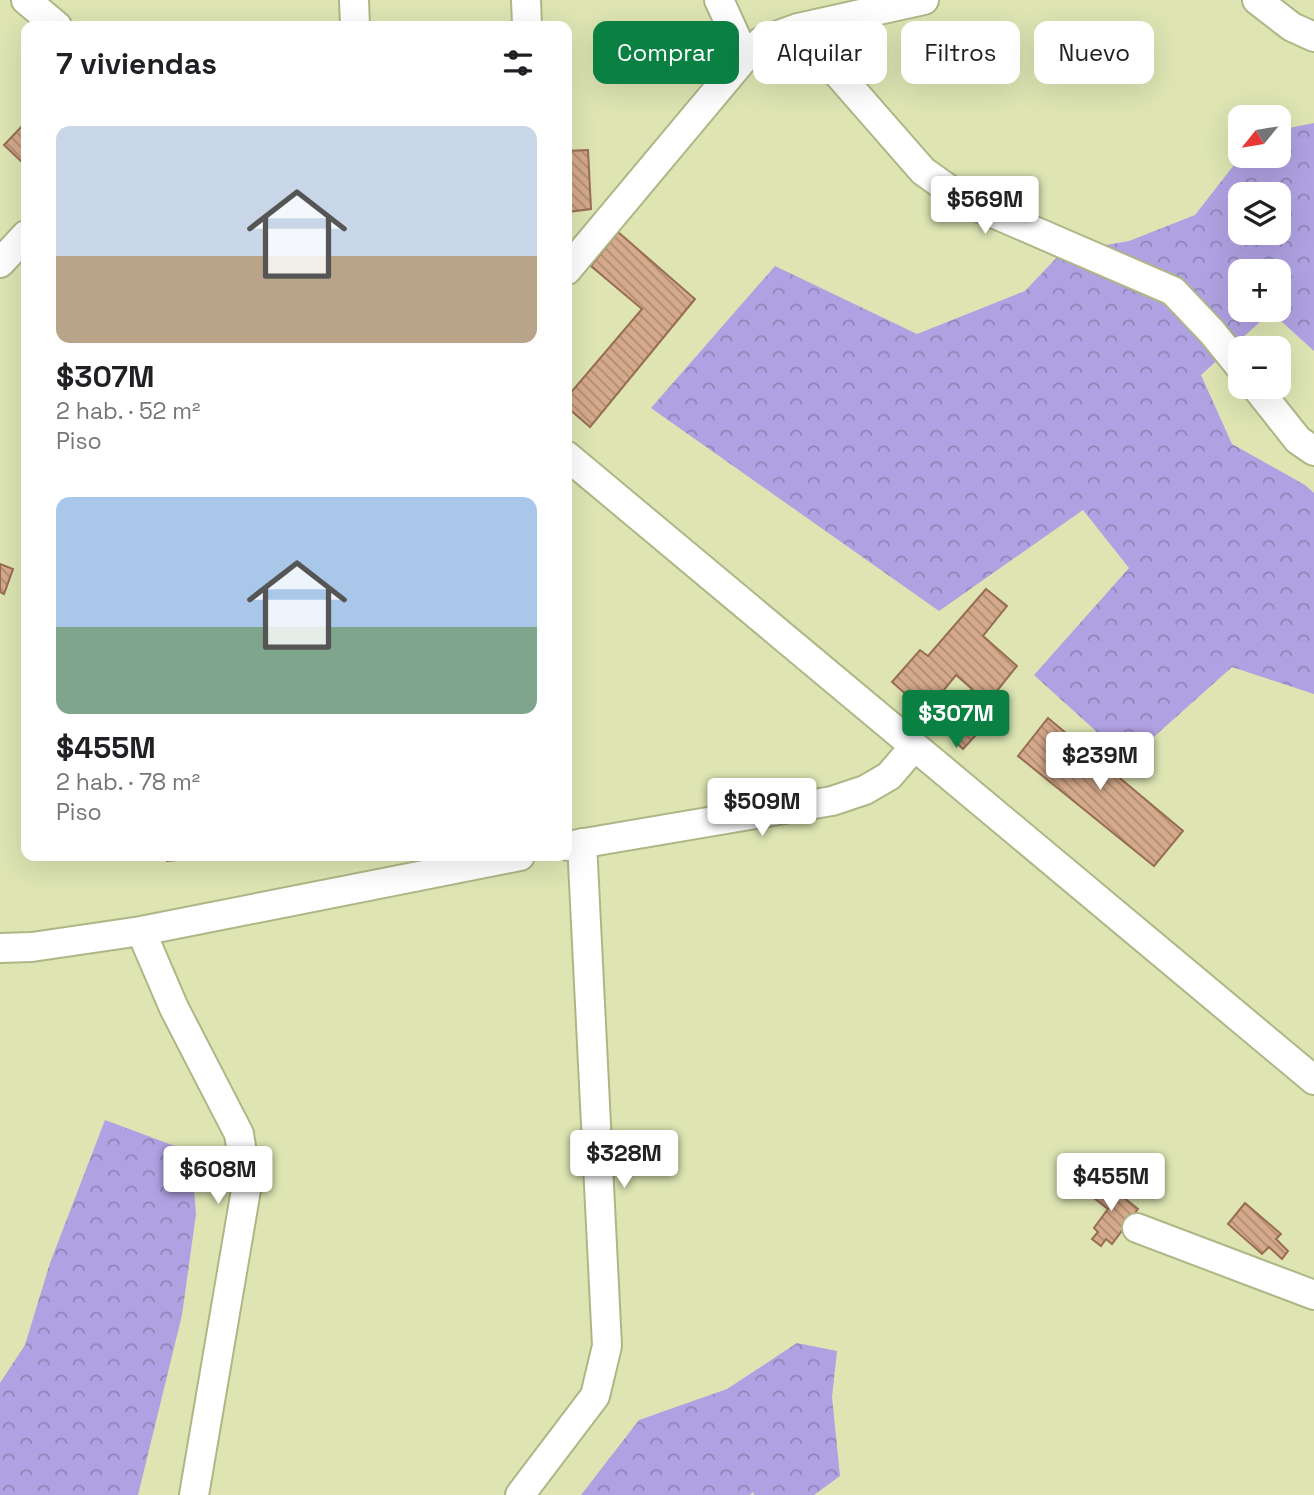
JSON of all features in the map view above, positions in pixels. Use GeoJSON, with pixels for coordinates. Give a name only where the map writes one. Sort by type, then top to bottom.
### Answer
{"type":"FeatureCollection","features":[{"type":"Feature","properties":{"kind":"street"},"geometry":{"type":"LineString","coordinates":[[26,0],[51,21]]}},
{"type":"Feature","properties":{"kind":"street"},"geometry":{"type":"LineString","coordinates":[[354,0],[355,21]]}},
{"type":"Feature","properties":{"kind":"street"},"geometry":{"type":"LineString","coordinates":[[526,0],[527,21]]}},
{"type":"Feature","properties":{"kind":"street"},"geometry":{"type":"LineString","coordinates":[[719,0],[745,57]]}},
{"type":"Feature","properties":{"kind":"street"},"geometry":{"type":"LineString","coordinates":[[832,21],[924,0]]}},
{"type":"Feature","properties":{"kind":"street"},"geometry":{"type":"LineString","coordinates":[[1257,0],[1292,27],[1314,37]]}},
{"type":"Feature","properties":{"kind":"street"},"geometry":{"type":"LineString","coordinates":[[572,264],[753,49]]}},
{"type":"Feature","properties":{"kind":"street"},"geometry":{"type":"LineString","coordinates":[[845,84],[923,172],[965,201],[1173,291],[1228,351]]}},
{"type":"Feature","properties":{"kind":"street"},"geometry":{"type":"LineString","coordinates":[[0,263],[21,240]]}},
{"type":"Feature","properties":{"kind":"street"},"geometry":{"type":"LineString","coordinates":[[1266,399],[1298,440],[1314,451]]}},
{"type":"Feature","properties":{"kind":"street"},"geometry":{"type":"LineString","coordinates":[[572,460],[1314,1080]]}},
{"type":"Feature","properties":{"kind":"street"},"geometry":{"type":"LineString","coordinates":[[520,1495],[595,1396],[607,1346],[574,845],[832,801],[865,790],[888,776],[914,747]]}},
{"type":"Feature","properties":{"kind":"street"},"geometry":{"type":"LineString","coordinates":[[0,948],[32,947],[141,931],[495,861]]}},
{"type":"Feature","properties":{"kind":"street"},"geometry":{"type":"LineString","coordinates":[[141,931],[174,1008],[239,1134],[247,1184],[194,1495]]}},
{"type":"Feature","properties":{"kind":"street"},"geometry":{"type":"LineString","coordinates":[[1137,1228],[1314,1295]]}},
{"type":"Feature","properties":{"kind":"green space"},"geometry":{"type":"Polygon","coordinates":[[[1314,123],[1314,351],[1282,322],[1291,322],[1291,259],[1228,259],[1228,322],[1260,322],[1244,336],[1228,336],[1228,351],[1201,375],[1232,444],[1305,485],[1314,493],[1314,694],[1232,667],[1128,760],[1034,675],[1129,568],[1083,510],[939,611],[651,408],[775,266],[917,334],[1025,291],[1061,253],[1129,241],[1195,215],[1232,168],[1292,168],[1292,127],[1314,123]]]}},
{"type":"Feature","properties":{"kind":"green space"},"geometry":{"type":"Polygon","coordinates":[[[105,1120],[191,1152],[196,1214],[182,1315],[138,1495],[0,1495],[0,1383],[25,1345],[50,1263],[105,1120]]]}},
{"type":"Feature","properties":{"kind":"green space"},"geometry":{"type":"Polygon","coordinates":[[[797,1343],[837,1351],[832,1397],[840,1476],[814,1495],[754,1495],[753,1492],[750,1495],[581,1495],[639,1420],[727,1389],[797,1343]]]}},
{"type":"Feature","properties":{"kind":"building"},"geometry":{"type":"Polygon","coordinates":[[[21,127],[21,161],[4,145],[21,127]]]}},
{"type":"Feature","properties":{"kind":"building"},"geometry":{"type":"Polygon","coordinates":[[[588,150],[591,209],[572,211],[572,151],[588,150]]]}},
{"type":"Feature","properties":{"kind":"building"},"geometry":{"type":"Polygon","coordinates":[[[618,232],[695,299],[590,427],[572,411],[572,391],[642,309],[591,266],[618,232]]]}},
{"type":"Feature","properties":{"kind":"building"},"geometry":{"type":"Polygon","coordinates":[[[0,564],[13,569],[4,594],[0,592],[0,564]]]}},
{"type":"Feature","properties":{"kind":"building"},"geometry":{"type":"Polygon","coordinates":[[[986,589],[1007,606],[983,636],[1017,666],[988,702],[998,711],[963,749],[938,725],[972,689],[956,675],[926,712],[892,682],[920,650],[928,656],[986,589]]]}},
{"type":"Feature","properties":{"kind":"building"},"geometry":{"type":"Polygon","coordinates":[[[1048,718],[1183,831],[1154,866],[1018,756],[1048,718]]]}},
{"type":"Feature","properties":{"kind":"building"},"geometry":{"type":"Polygon","coordinates":[[[1100,1179],[1138,1209],[1112,1244],[1106,1239],[1101,1246],[1092,1239],[1098,1232],[1094,1228],[1108,1209],[1089,1194],[1100,1179]]]}},
{"type":"Feature","properties":{"kind":"building"},"geometry":{"type":"Polygon","coordinates":[[[1245,1203],[1281,1234],[1276,1239],[1288,1251],[1282,1259],[1269,1247],[1262,1254],[1228,1224],[1245,1203]]]}}]}
